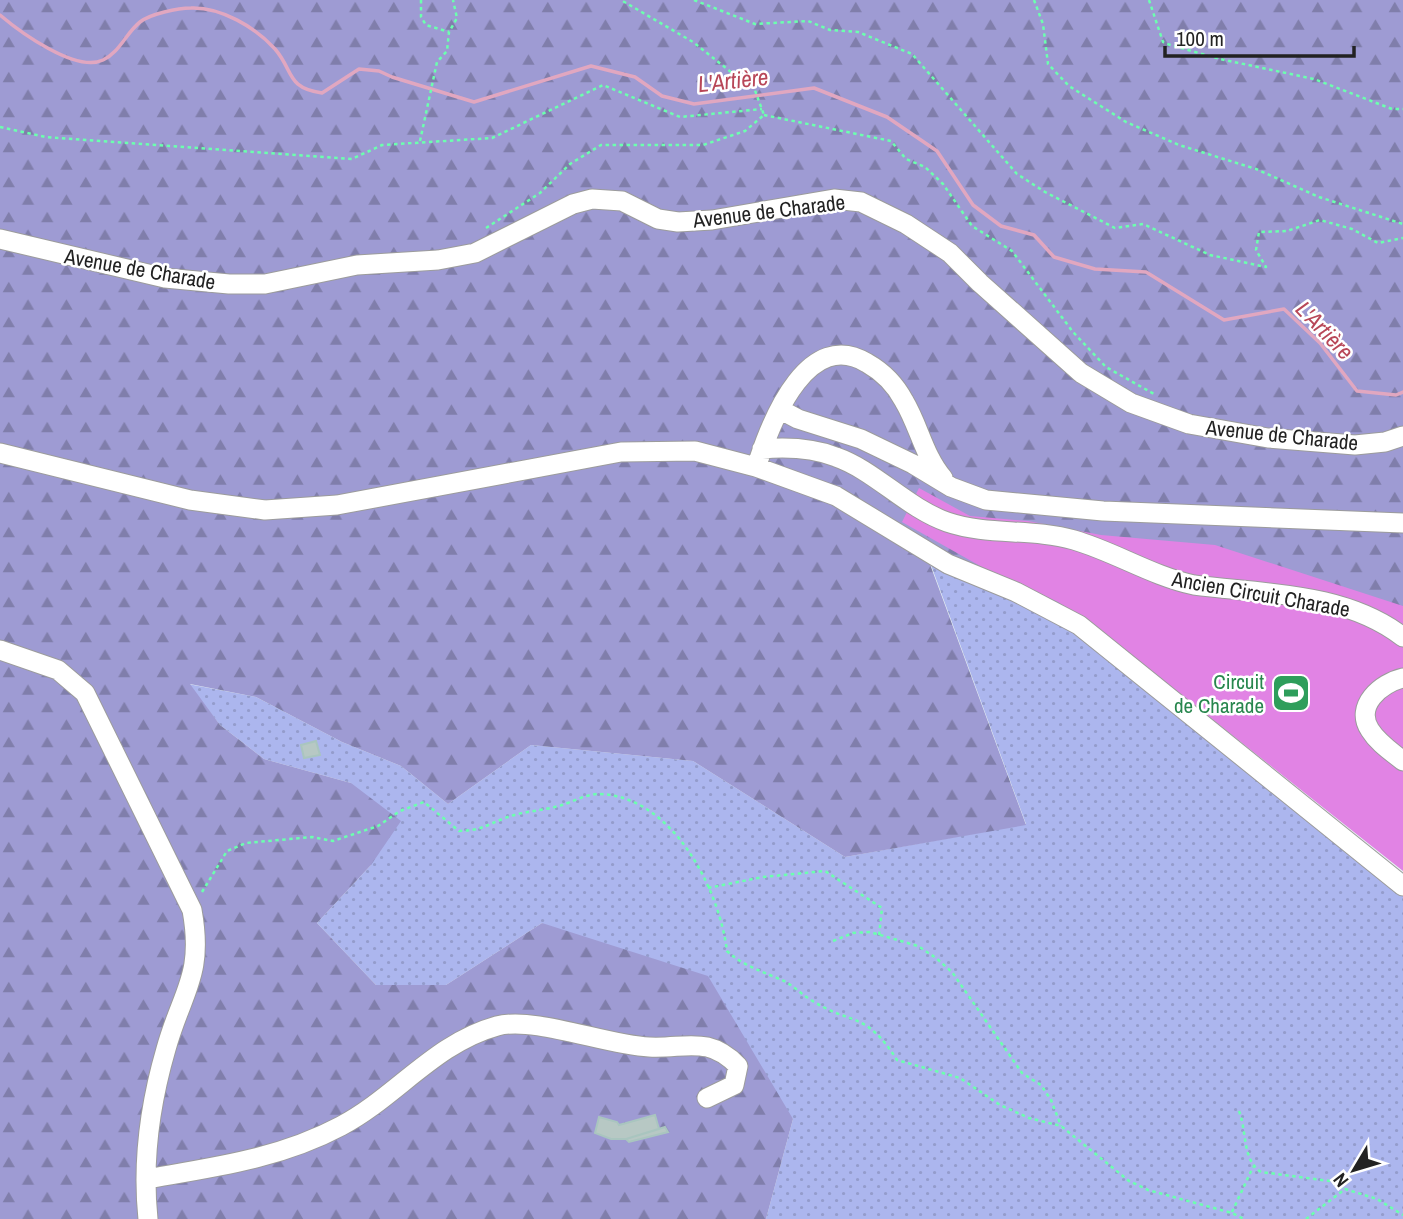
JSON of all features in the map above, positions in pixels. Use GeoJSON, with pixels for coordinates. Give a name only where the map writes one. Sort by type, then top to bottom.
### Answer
{"type":"FeatureCollection","features":[{"type":"Feature","properties":{"kind":"street","name":"Avenue de Charade"},"geometry":{"type":"LineString","coordinates":[[0,239],[165,278],[229,284],[265,284],[357,265],[438,260],[475,253],[573,204],[592,200],[622,201],[658,219],[678,222],[712,220],[834,199],[861,202],[906,224],[950,253],[1081,373],[1131,403],[1189,425],[1268,438],[1355,445],[1385,442],[1403,436]]}},
{"type":"Feature","properties":{"kind":"street"},"geometry":{"type":"LineString","coordinates":[[759,458],[781,410],[801,377],[819,359],[837,355],[861,359],[881,371],[893,383],[905,401],[931,461],[950,487]]}},
{"type":"Feature","properties":{"kind":"street"},"geometry":{"type":"LineString","coordinates":[[781,410],[798,419],[861,439],[913,464],[950,487],[986,500],[1089,510],[1403,523]]}},
{"type":"Feature","properties":{"kind":"street","name":"Ancien Circuit Charade"},"geometry":{"type":"LineString","coordinates":[[759,458],[788,447],[837,457],[944,521],[976,530],[1073,540],[1171,580],[1333,603],[1364,612],[1403,637]]}},
{"type":"Feature","properties":{"kind":"street"},"geometry":{"type":"LineString","coordinates":[[0,453],[190,500],[265,510],[337,505],[621,452],[695,451],[759,458],[836,496],[937,558],[1037,602],[1079,625],[1403,886]]}},
{"type":"Feature","properties":{"kind":"street"},"geometry":{"type":"LineString","coordinates":[[0,650],[58,670],[85,693],[192,910],[196,933],[195,971],[166,1048],[149,1128],[146,1179],[148,1219]]}},
{"type":"Feature","properties":{"kind":"street"},"geometry":{"type":"LineString","coordinates":[[1403,678],[1378,690],[1371,698],[1366,715],[1373,734],[1403,761]]}},
{"type":"Feature","properties":{"kind":"street"},"geometry":{"type":"LineString","coordinates":[[146,1179],[259,1160],[341,1126],[452,1044],[499,1025],[536,1026],[591,1039],[649,1047],[698,1044],[725,1052],[738,1066],[734,1085],[707,1098]]}},
{"type":"Feature","properties":{"kind":"path"},"geometry":{"type":"LineString","coordinates":[[421,0],[421,17],[426,25],[449,33]]}},
{"type":"Feature","properties":{"kind":"path"},"geometry":{"type":"LineString","coordinates":[[421,141],[437,62],[447,51],[449,33],[457,18],[453,0]]}},
{"type":"Feature","properties":{"kind":"path"},"geometry":{"type":"LineString","coordinates":[[621,0],[693,42],[736,76],[753,85],[764,115]]}},
{"type":"Feature","properties":{"kind":"path"},"geometry":{"type":"LineString","coordinates":[[694,0],[755,24],[808,21],[830,30],[858,32],[912,54],[1017,173],[1045,192],[1115,228],[1143,225],[1210,255],[1258,267],[1266,267],[1256,250],[1259,232],[1287,230],[1320,220],[1352,229],[1378,243],[1403,238]]}},
{"type":"Feature","properties":{"kind":"path"},"geometry":{"type":"LineString","coordinates":[[1034,0],[1043,24],[1048,64],[1069,86],[1126,122],[1179,145],[1211,152],[1319,197],[1403,225]]}},
{"type":"Feature","properties":{"kind":"path"},"geometry":{"type":"LineString","coordinates":[[1149,0],[1163,42],[1220,59],[1314,79],[1392,109],[1403,108]]}},
{"type":"Feature","properties":{"kind":"path"},"geometry":{"type":"LineString","coordinates":[[0,127],[46,137],[352,159],[382,145],[492,138],[603,85],[680,117],[762,109]]}},
{"type":"Feature","properties":{"kind":"path"},"geometry":{"type":"LineString","coordinates":[[476,235],[540,193],[586,152],[601,145],[663,148],[703,145],[745,131],[764,115]]}},
{"type":"Feature","properties":{"kind":"path"},"geometry":{"type":"LineString","coordinates":[[764,115],[891,141],[906,159],[925,167],[943,184],[972,226],[1012,251],[1073,332],[1106,367],[1164,400]]}},
{"type":"Feature","properties":{"kind":"path"},"geometry":{"type":"LineString","coordinates":[[192,910],[216,865],[227,851],[246,843],[312,837],[333,841],[378,827],[400,811],[424,802],[459,831],[481,830],[505,818],[597,794],[637,804],[670,829],[697,860],[724,926],[727,951],[737,961],[788,983],[812,1001],[864,1022],[882,1037],[897,1060],[960,1078],[1000,1105],[1028,1118],[1061,1126],[1129,1181],[1148,1190],[1232,1213],[1244,1219]]}},
{"type":"Feature","properties":{"kind":"path"},"geometry":{"type":"LineString","coordinates":[[708,888],[763,877],[825,871],[882,908],[879,936]]}},
{"type":"Feature","properties":{"kind":"path"},"geometry":{"type":"LineString","coordinates":[[833,941],[853,933],[879,936],[918,946],[952,972],[1022,1073],[1041,1085],[1051,1100],[1061,1126]]}},
{"type":"Feature","properties":{"kind":"path"},"geometry":{"type":"LineString","coordinates":[[1239,1111],[1246,1127],[1246,1147],[1253,1167],[1261,1172],[1330,1181],[1345,1189],[1377,1199],[1403,1214]]}},
{"type":"Feature","properties":{"kind":"path"},"geometry":{"type":"LineString","coordinates":[[1232,1213],[1253,1167]]}},
{"type":"Feature","properties":{"kind":"path"},"geometry":{"type":"LineString","coordinates":[[1306,1219],[1345,1189]]}},
{"type":"Feature","properties":{"kind":"shaded area","name":"Circuit de Charade"},"geometry":{"type":"Polygon","coordinates":[[[919,488],[970,516],[1028,521],[1101,535],[1215,545],[1403,606],[1403,871],[1110,638],[1058,602],[989,571],[902,522],[919,488]]]}},
{"type":"Feature","properties":{"kind":"shaded area"},"geometry":{"type":"Polygon","coordinates":[[[924,546],[1071,621],[1403,886],[1403,1219],[766,1219],[793,1119],[542,923],[446,985],[376,985],[317,923],[371,865],[351,783],[264,759],[220,725],[188,684],[256,697],[342,742],[401,766],[448,804],[531,745],[693,761],[845,857],[1026,824],[924,546]]]}},
{"type":"Feature","properties":{"kind":"green space"},"geometry":{"type":"Polygon","coordinates":[[[0,0],[1403,0],[1403,616],[1168,690],[1058,606],[924,548],[1026,825],[845,857],[693,761],[531,745],[448,804],[401,766],[342,742],[256,697],[190,684],[220,725],[264,759],[351,783],[401,821],[371,865],[317,923],[376,985],[446,985],[542,923],[708,976],[793,1119],[766,1219],[0,1219],[0,0]]]}},
{"type":"Feature","properties":{"kind":"building"},"geometry":{"type":"Polygon","coordinates":[[[316,741],[320,755],[304,758],[301,745],[316,741]]]}},
{"type":"Feature","properties":{"kind":"building"},"geometry":{"type":"Polygon","coordinates":[[[655,1115],[659,1129],[626,1139],[611,1139],[595,1133],[599,1117],[619,1125],[655,1115]]]}},
{"type":"Feature","properties":{"kind":"building"},"geometry":{"type":"Polygon","coordinates":[[[665,1127],[668,1132],[629,1142],[626,1139],[665,1127]]]}},
{"type":"Feature","properties":{"kind":"waterway","name":"L'Artière"},"geometry":{"type":"LineString","coordinates":[[0,15],[49,49],[78,61],[92,62],[109,57],[135,26],[150,16],[185,8],[214,11],[237,20],[258,33],[275,49],[296,83],[310,91],[322,93],[359,69],[379,71],[474,102],[591,66],[635,77],[662,96],[694,104],[814,88],[887,117],[937,151],[973,205],[1001,226],[1034,235],[1054,257],[1095,269],[1146,272],[1224,320],[1284,309],[1320,343],[1357,391],[1396,395],[1403,392]]}},
{"type":"Feature","properties":{"kind":"place","name":"Circuit de Charade"},"geometry":{"type":"Point","coordinates":[1291,693]}}]}
